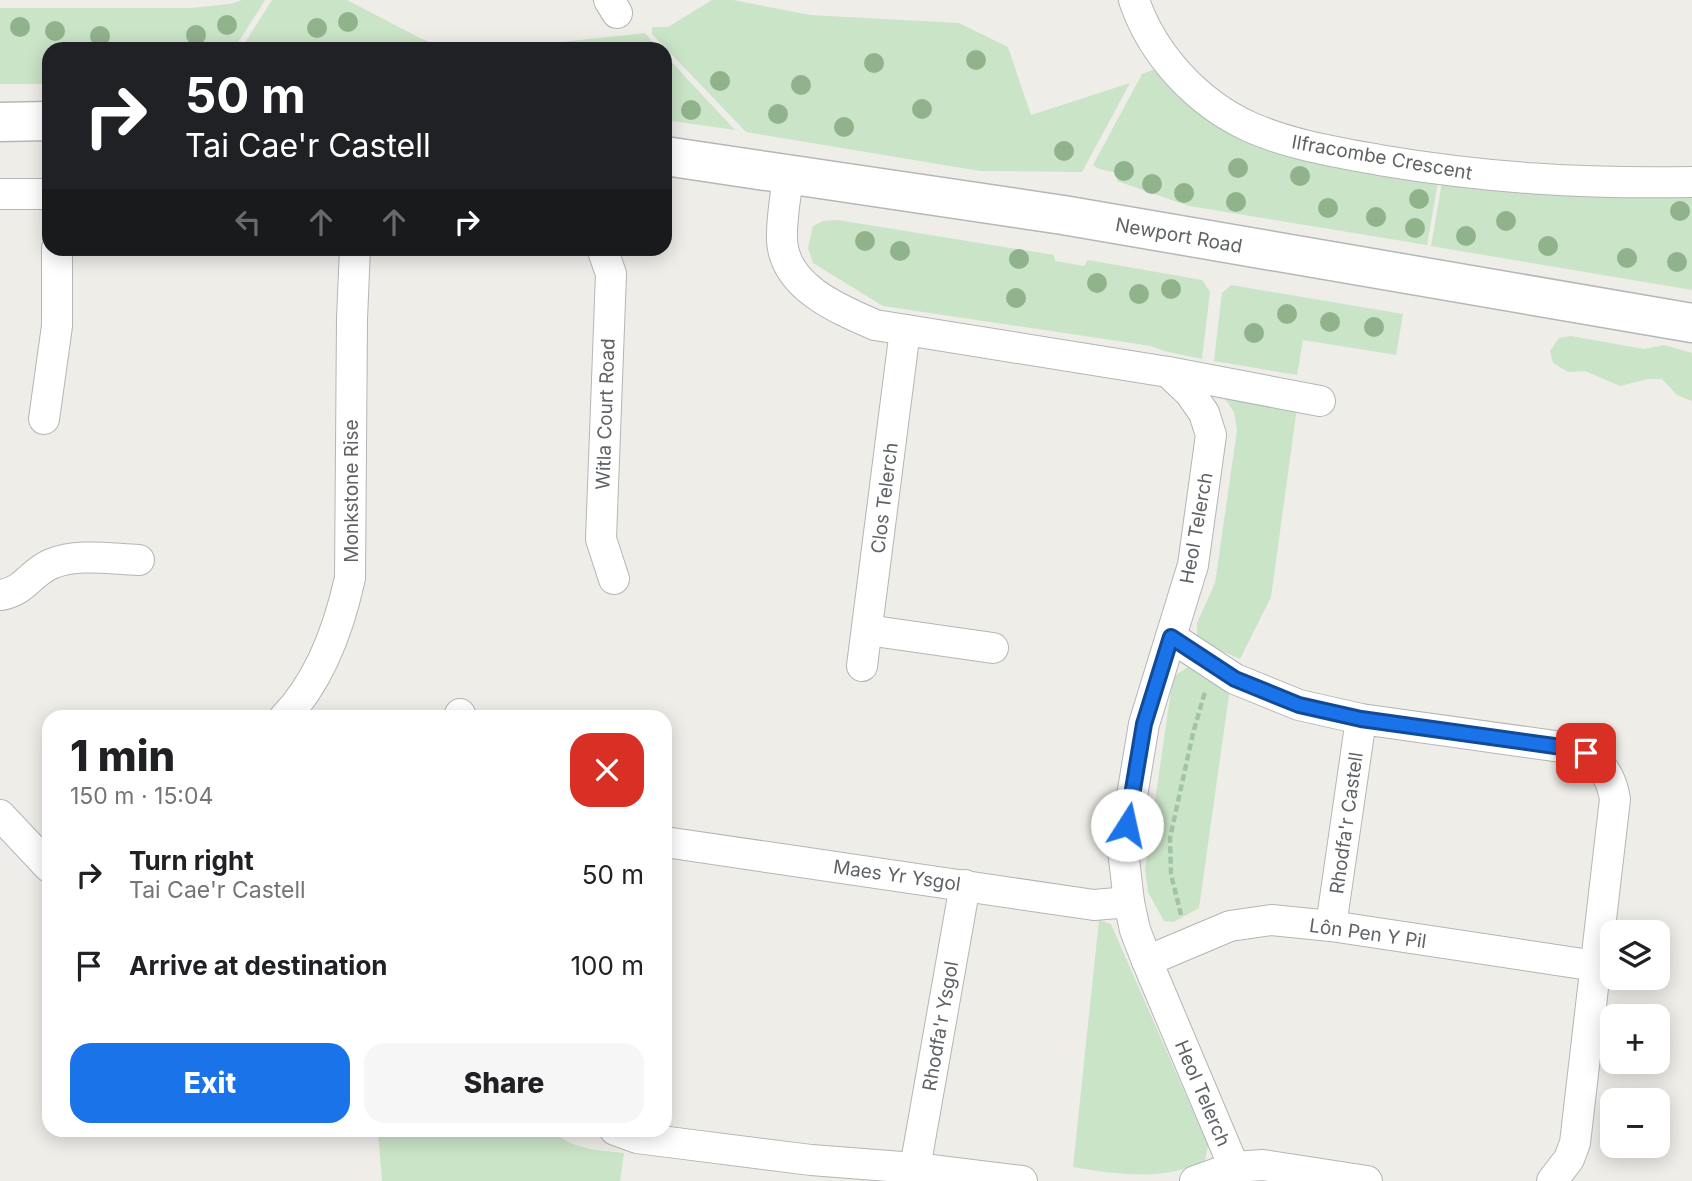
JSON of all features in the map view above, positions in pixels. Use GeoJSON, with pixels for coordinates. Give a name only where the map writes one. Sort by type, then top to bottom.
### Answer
{"type":"FeatureCollection","features":[{"type":"Feature","properties":{"kind":"main road"},"geometry":{"type":"LineString","coordinates":[[0,122],[42,121]]}},
{"type":"Feature","properties":{"kind":"main road","name":"Newport Road"},"geometry":{"type":"LineString","coordinates":[[672,157],[1076,218],[1692,323]]}},
{"type":"Feature","properties":{"kind":"street","name":"Ilfracombe Crescent"},"geometry":{"type":"LineString","coordinates":[[1134,0],[1149,36],[1181,77],[1227,114],[1284,140],[1314,148],[1482,176],[1570,182],[1692,182]]}},
{"type":"Feature","properties":{"kind":"street"},"geometry":{"type":"LineString","coordinates":[[788,175],[782,242],[789,267],[798,280],[858,318],[875,325],[1168,372],[1320,401]]}},
{"type":"Feature","properties":{"kind":"street"},"geometry":{"type":"LineString","coordinates":[[0,194],[42,194]]}},
{"type":"Feature","properties":{"kind":"street"},"geometry":{"type":"LineString","coordinates":[[44,419],[57,326],[57,256]]}},
{"type":"Feature","properties":{"kind":"street","name":"Monkstone Rise"},"geometry":{"type":"LineString","coordinates":[[290,710],[319,668],[345,604],[350,578],[355,256]]}},
{"type":"Feature","properties":{"kind":"street","name":"Witla Court Road"},"geometry":{"type":"LineString","coordinates":[[605,256],[611,274],[601,539],[614,579]]}},
{"type":"Feature","properties":{"kind":"street","name":"Clos Telerch"},"geometry":{"type":"LineString","coordinates":[[862,666],[905,330]]}},
{"type":"Feature","properties":{"kind":"street","name":"Heol Telerch"},"geometry":{"type":"LineString","coordinates":[[1168,372],[1190,393],[1204,413],[1211,435],[1194,565],[1144,724],[1123,850],[1135,930],[1234,1167]]}},
{"type":"Feature","properties":{"kind":"street"},"geometry":{"type":"LineString","coordinates":[[0,595],[14,593],[48,565],[72,558],[139,560]]}},
{"type":"Feature","properties":{"kind":"street"},"geometry":{"type":"LineString","coordinates":[[867,630],[993,648]]}},
{"type":"Feature","properties":{"kind":"street"},"geometry":{"type":"LineString","coordinates":[[1171,637],[1235,679],[1299,705],[1361,719],[1576,749],[1602,766],[1613,788],[1615,799],[1575,1143],[1569,1159],[1552,1181]]}},
{"type":"Feature","properties":{"kind":"street","name":"Rhodfa'r Castell"},"geometry":{"type":"LineString","coordinates":[[1331,926],[1361,719]]}},
{"type":"Feature","properties":{"kind":"street"},"geometry":{"type":"LineString","coordinates":[[0,815],[42,860]]}},
{"type":"Feature","properties":{"kind":"street","name":"Maes Yr Ysgol"},"geometry":{"type":"LineString","coordinates":[[672,843],[1094,905],[1129,902]]}},
{"type":"Feature","properties":{"kind":"street","name":"Rhodfa'r Ysgol"},"geometry":{"type":"LineString","coordinates":[[915,1168],[965,885]]}},
{"type":"Feature","properties":{"kind":"street","name":"Lôn Pen Y Pil"},"geometry":{"type":"LineString","coordinates":[[1147,961],[1230,926],[1270,920],[1331,926],[1596,966]]}},
{"type":"Feature","properties":{"kind":"street"},"geometry":{"type":"LineString","coordinates":[[634,1137],[803,1159],[915,1168],[1022,1181]]}},
{"type":"Feature","properties":{"kind":"street"},"geometry":{"type":"LineString","coordinates":[[1195,1181],[1234,1167],[1263,1165],[1367,1181]]}},
{"type":"Feature","properties":{"kind":"path"},"geometry":{"type":"LineString","coordinates":[[1188,943],[1171,874],[1170,838],[1193,733],[1214,666]]}},
{"type":"Feature","properties":{"kind":"green space"},"geometry":{"type":"Polygon","coordinates":[[[242,0],[265,0],[238,42],[42,42],[42,84],[0,84],[0,8],[191,8],[242,0]]]}},
{"type":"Feature","properties":{"kind":"green space"},"geometry":{"type":"Polygon","coordinates":[[[272,0],[347,0],[429,42],[245,42],[272,0]]]}},
{"type":"Feature","properties":{"kind":"green space"},"geometry":{"type":"Polygon","coordinates":[[[712,0],[733,0],[810,15],[959,23],[1008,47],[1031,115],[1130,83],[1082,172],[980,171],[746,132],[672,55],[672,42],[660,42],[652,34],[652,27],[668,27],[712,0]]]}},
{"type":"Feature","properties":{"kind":"green space"},"geometry":{"type":"Polygon","coordinates":[[[645,33],[653,42],[561,42],[645,33]]]}},
{"type":"Feature","properties":{"kind":"green space"},"geometry":{"type":"Polygon","coordinates":[[[672,62],[735,130],[672,121],[672,62]]]}},
{"type":"Feature","properties":{"kind":"green space"},"geometry":{"type":"Polygon","coordinates":[[[1158,68],[1172,83],[1438,182],[1427,245],[1189,206],[1117,181],[1118,173],[1093,165],[1142,74],[1158,68]]]}},
{"type":"Feature","properties":{"kind":"green space"},"geometry":{"type":"Polygon","coordinates":[[[1442,182],[1692,193],[1692,290],[1431,246],[1442,182]]]}},
{"type":"Feature","properties":{"kind":"green space"},"geometry":{"type":"Polygon","coordinates":[[[838,220],[1054,255],[1055,261],[1084,266],[1088,260],[1202,280],[1210,292],[1202,359],[1151,346],[883,306],[813,263],[808,248],[813,226],[823,221],[838,220]]]}},
{"type":"Feature","properties":{"kind":"green space"},"geometry":{"type":"Polygon","coordinates":[[[1231,285],[1403,314],[1396,355],[1303,340],[1297,375],[1214,361],[1222,293],[1231,285]]]}},
{"type":"Feature","properties":{"kind":"green space"},"geometry":{"type":"Polygon","coordinates":[[[1571,336],[1644,349],[1664,345],[1692,353],[1692,401],[1677,395],[1662,379],[1648,379],[1620,386],[1585,371],[1568,372],[1553,363],[1550,351],[1559,338],[1571,336]]]}},
{"type":"Feature","properties":{"kind":"green space"},"geometry":{"type":"Polygon","coordinates":[[[1223,396],[1297,408],[1271,597],[1240,659],[1197,640],[1197,623],[1215,583],[1237,430],[1234,412],[1223,396]]]}},
{"type":"Feature","properties":{"kind":"green space"},"geometry":{"type":"Polygon","coordinates":[[[1188,667],[1230,688],[1199,908],[1174,922],[1164,921],[1148,892],[1145,870],[1173,677],[1188,667]]]}},
{"type":"Feature","properties":{"kind":"green space"},"geometry":{"type":"Polygon","coordinates":[[[1099,920],[1111,924],[1208,1146],[1205,1160],[1191,1167],[1159,1174],[1125,1174],[1073,1167],[1099,920]]]}},
{"type":"Feature","properties":{"kind":"green space"},"geometry":{"type":"Polygon","coordinates":[[[378,1137],[560,1137],[577,1146],[624,1153],[620,1181],[382,1181],[378,1137]]]}},
{"type":"Feature","properties":{"kind":"route"},"geometry":{"type":"LineString","coordinates":[[1127,825],[1144,724],[1171,637],[1235,679],[1299,705],[1361,719],[1576,749],[1586,753]]}}]}
